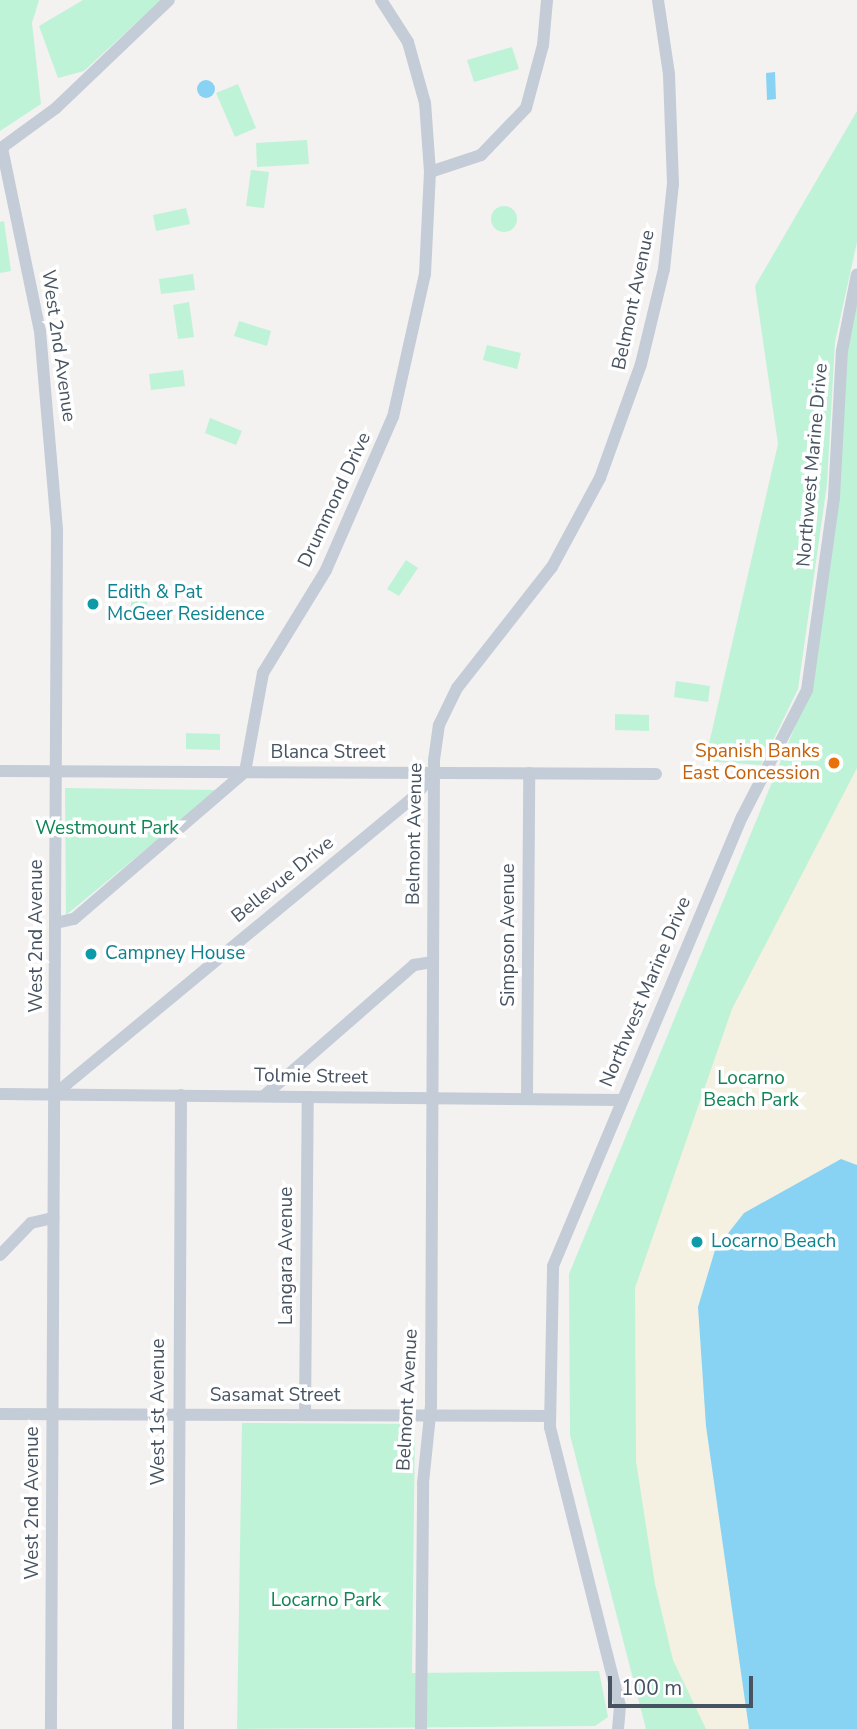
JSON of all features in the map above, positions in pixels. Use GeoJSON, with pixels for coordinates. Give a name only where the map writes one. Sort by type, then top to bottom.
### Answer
{"type":"FeatureCollection","features":[{"type":"Feature","properties":{"kind":"street"},"geometry":{"type":"LineString","coordinates":[[1,149],[56,108],[169,0]]}},
{"type":"Feature","properties":{"kind":"street","name":"Drummond Drive"},"geometry":{"type":"LineString","coordinates":[[245,772],[263,673],[326,570],[393,417],[425,274],[430,172],[425,103],[408,42],[381,0]]}},
{"type":"Feature","properties":{"kind":"street"},"geometry":{"type":"LineString","coordinates":[[430,172],[481,155],[526,108],[543,45],[547,0]]}},
{"type":"Feature","properties":{"kind":"street","name":"Belmont Avenue"},"geometry":{"type":"LineString","coordinates":[[421,1729],[429,1415],[434,773],[448,704],[552,567],[603,474],[641,364],[664,269],[673,184],[669,74],[657,0]]}},
{"type":"Feature","properties":{"kind":"street","name":"West 2nd Avenue"},"geometry":{"type":"LineString","coordinates":[[1,149],[30,277],[52,445],[57,771],[51,1729]]}},
{"type":"Feature","properties":{"kind":"street","name":"Northwest Marine Drive"},"geometry":{"type":"LineString","coordinates":[[618,1729],[620,1706],[550,1416],[553,1266],[742,817],[807,690],[834,497],[842,351],[857,274]]}},
{"type":"Feature","properties":{"kind":"street","name":"Blanca Street"},"geometry":{"type":"LineString","coordinates":[[0,771],[656,774]]}},
{"type":"Feature","properties":{"kind":"street"},"geometry":{"type":"LineString","coordinates":[[56,923],[74,919],[245,772]]}},
{"type":"Feature","properties":{"kind":"street","name":"Bellevue Drive"},"geometry":{"type":"LineString","coordinates":[[56,1093],[415,796],[434,773]]}},
{"type":"Feature","properties":{"kind":"street","name":"Simpson Avenue"},"geometry":{"type":"LineString","coordinates":[[527,1097],[529,773]]}},
{"type":"Feature","properties":{"kind":"street"},"geometry":{"type":"LineString","coordinates":[[265,1095],[415,965],[433,962]]}},
{"type":"Feature","properties":{"kind":"street","name":"Tolmie Street"},"geometry":{"type":"LineString","coordinates":[[0,1094],[621,1100]]}},
{"type":"Feature","properties":{"kind":"street","name":"West 1st Avenue"},"geometry":{"type":"LineString","coordinates":[[178,1729],[177,1415],[181,1095]]}},
{"type":"Feature","properties":{"kind":"street","name":"Langara Avenue"},"geometry":{"type":"LineString","coordinates":[[305,1415],[308,1097]]}},
{"type":"Feature","properties":{"kind":"street"},"geometry":{"type":"LineString","coordinates":[[0,1255],[31,1223],[53,1218]]}},
{"type":"Feature","properties":{"kind":"street","name":"Sasamat Street"},"geometry":{"type":"LineString","coordinates":[[0,1414],[550,1416]]}},
{"type":"Feature","properties":{"kind":"green space"},"geometry":{"type":"Polygon","coordinates":[[[0,0],[39,0],[32,23],[41,104],[0,131],[0,0]]]}},
{"type":"Feature","properties":{"kind":"green space"},"geometry":{"type":"Polygon","coordinates":[[[83,0],[161,0],[84,71],[58,78],[39,26],[83,0]]]}},
{"type":"Feature","properties":{"kind":"green space"},"geometry":{"type":"Polygon","coordinates":[[[512,47],[519,69],[474,82],[467,60],[512,47]]]}},
{"type":"Feature","properties":{"kind":"green space"},"geometry":{"type":"Polygon","coordinates":[[[238,84],[256,128],[235,137],[216,93],[238,84]]]}},
{"type":"Feature","properties":{"kind":"green space"},"geometry":{"type":"Polygon","coordinates":[[[857,111],[857,242],[835,342],[827,484],[798,689],[761,765],[705,761],[778,444],[755,286],[857,111]]]}},
{"type":"Feature","properties":{"kind":"green space"},"geometry":{"type":"Polygon","coordinates":[[[307,140],[309,164],[257,167],[256,143],[307,140]]]}},
{"type":"Feature","properties":{"kind":"green space"},"geometry":{"type":"Polygon","coordinates":[[[251,170],[269,172],[264,208],[246,206],[251,170]]]}},
{"type":"Feature","properties":{"kind":"green space"},"geometry":{"type":"Polygon","coordinates":[[[504,206],[513,210],[517,219],[513,228],[504,232],[495,228],[491,219],[495,210],[504,206]]]}},
{"type":"Feature","properties":{"kind":"green space"},"geometry":{"type":"Polygon","coordinates":[[[186,208],[190,224],[156,231],[153,215],[186,208]]]}},
{"type":"Feature","properties":{"kind":"green space"},"geometry":{"type":"Polygon","coordinates":[[[4,221],[11,271],[0,273],[0,222],[4,221]]]}},
{"type":"Feature","properties":{"kind":"green space"},"geometry":{"type":"Polygon","coordinates":[[[193,274],[195,290],[161,294],[159,279],[193,274]]]}},
{"type":"Feature","properties":{"kind":"green space"},"geometry":{"type":"Polygon","coordinates":[[[189,302],[194,337],[178,339],[173,305],[189,302]]]}},
{"type":"Feature","properties":{"kind":"green space","name":"Locarno Beach Park"},"geometry":{"type":"Polygon","coordinates":[[[857,305],[857,1034],[749,1729],[646,1729],[570,1435],[569,1274],[813,683],[839,502],[847,345],[857,305]]]}},
{"type":"Feature","properties":{"kind":"green space"},"geometry":{"type":"Polygon","coordinates":[[[239,321],[271,331],[267,346],[234,336],[239,321]]]}},
{"type":"Feature","properties":{"kind":"green space"},"geometry":{"type":"Polygon","coordinates":[[[487,345],[521,353],[517,369],[483,360],[487,345]]]}},
{"type":"Feature","properties":{"kind":"green space"},"geometry":{"type":"Polygon","coordinates":[[[183,370],[185,386],[151,390],[149,374],[183,370]]]}},
{"type":"Feature","properties":{"kind":"green space"},"geometry":{"type":"Polygon","coordinates":[[[210,418],[242,431],[236,445],[205,433],[210,418]]]}},
{"type":"Feature","properties":{"kind":"green space"},"geometry":{"type":"Polygon","coordinates":[[[406,560],[418,568],[399,596],[387,589],[406,560]]]}},
{"type":"Feature","properties":{"kind":"green space"},"geometry":{"type":"Polygon","coordinates":[[[131,584],[147,584],[147,619],[131,619],[131,584]]]}},
{"type":"Feature","properties":{"kind":"green space"},"geometry":{"type":"Polygon","coordinates":[[[676,681],[710,686],[708,702],[674,697],[676,681]]]}},
{"type":"Feature","properties":{"kind":"green space"},"geometry":{"type":"Polygon","coordinates":[[[615,714],[649,715],[649,731],[615,730],[615,714]]]}},
{"type":"Feature","properties":{"kind":"green space"},"geometry":{"type":"Polygon","coordinates":[[[186,733],[220,734],[220,750],[186,749],[186,733]]]}},
{"type":"Feature","properties":{"kind":"green space","name":"Westmount Park"},"geometry":{"type":"Polygon","coordinates":[[[65,788],[218,790],[66,915],[65,788]]]}},
{"type":"Feature","properties":{"kind":"green space","name":"Locarno Park"},"geometry":{"type":"Polygon","coordinates":[[[242,1423],[415,1424],[412,1673],[599,1671],[608,1717],[595,1726],[237,1729],[242,1423]]]}},
{"type":"Feature","properties":{"kind":"sand","name":"Locarno Beach"},"geometry":{"type":"Polygon","coordinates":[[[857,768],[857,1181],[773,1729],[706,1729],[673,1660],[655,1584],[636,1461],[635,1288],[732,1009],[857,768]]]}},
{"type":"Feature","properties":{"kind":"water"},"geometry":{"type":"Polygon","coordinates":[[[775,72],[776,99],[767,100],[766,73],[775,72]]]}},
{"type":"Feature","properties":{"kind":"water"},"geometry":{"type":"Polygon","coordinates":[[[206,80],[212,83],[215,89],[212,95],[206,98],[200,95],[197,89],[200,83],[206,80]]]}},
{"type":"Feature","properties":{"kind":"water"},"geometry":{"type":"Polygon","coordinates":[[[841,1159],[857,1165],[857,1729],[749,1729],[706,1426],[698,1307],[715,1250],[744,1213],[841,1159]]]}},
{"type":"Feature","properties":{"kind":"place","name":"Edith & Pat McGeer Residence"},"geometry":{"type":"Point","coordinates":[93,604]}},
{"type":"Feature","properties":{"kind":"place","name":"Spanish Banks East Concession"},"geometry":{"type":"Point","coordinates":[834,763]}},
{"type":"Feature","properties":{"kind":"place","name":"Campney House"},"geometry":{"type":"Point","coordinates":[91,954]}},
{"type":"Feature","properties":{"kind":"place","name":"Locarno Beach"},"geometry":{"type":"Point","coordinates":[697,1242]}}]}
